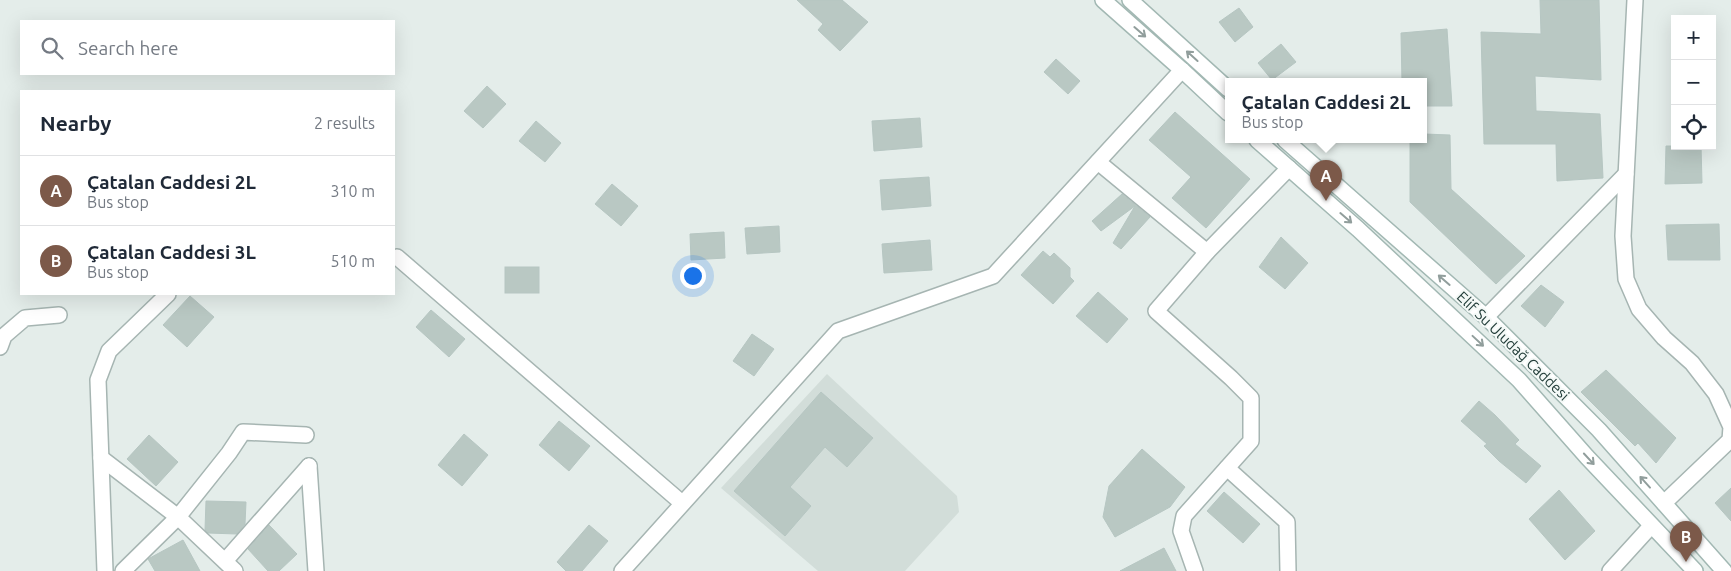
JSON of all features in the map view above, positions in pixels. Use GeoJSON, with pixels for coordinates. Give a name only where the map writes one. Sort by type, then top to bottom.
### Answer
{"type":"FeatureCollection","features":[{"type":"Feature","properties":{"kind":"street"},"geometry":{"type":"LineString","coordinates":[[1103,0],[1225,110]]}},
{"type":"Feature","properties":{"kind":"street"},"geometry":{"type":"LineString","coordinates":[[1130,0],[1225,86]]}},
{"type":"Feature","properties":{"kind":"street"},"geometry":{"type":"LineString","coordinates":[[1635,0],[1623,236],[1626,279],[1639,309],[1664,338],[1692,363],[1716,394],[1731,427],[1730,440],[1664,504]]}},
{"type":"Feature","properties":{"kind":"street"},"geometry":{"type":"LineString","coordinates":[[622,571],[838,331],[993,276],[1182,70]]}},
{"type":"Feature","properties":{"kind":"street","name":"Elif Su Uludağ Caddesi"},"geometry":{"type":"LineString","coordinates":[[1260,143],[1358,229],[1519,380],[1587,458],[1695,571]]}},
{"type":"Feature","properties":{"kind":"street","name":"Elif Su Uludağ Caddesi"},"geometry":{"type":"LineString","coordinates":[[1288,143],[1486,317],[1599,430],[1724,571]]}},
{"type":"Feature","properties":{"kind":"street"},"geometry":{"type":"LineString","coordinates":[[1098,162],[1207,252]]}},
{"type":"Feature","properties":{"kind":"street"},"geometry":{"type":"LineString","coordinates":[[1195,571],[1181,531],[1184,516],[1251,441],[1250,398],[1231,378],[1156,312],[1207,252],[1289,168]]}},
{"type":"Feature","properties":{"kind":"street"},"geometry":{"type":"LineString","coordinates":[[1486,317],[1626,174]]}},
{"type":"Feature","properties":{"kind":"street"},"geometry":{"type":"LineString","coordinates":[[397,257],[682,504]]}},
{"type":"Feature","properties":{"kind":"street"},"geometry":{"type":"LineString","coordinates":[[105,571],[98,380],[109,351],[167,295]]}},
{"type":"Feature","properties":{"kind":"street"},"geometry":{"type":"LineString","coordinates":[[0,347],[4,336],[25,318],[59,315]]}},
{"type":"Feature","properties":{"kind":"street"},"geometry":{"type":"LineString","coordinates":[[123,571],[178,517],[229,453],[243,432],[306,435]]}},
{"type":"Feature","properties":{"kind":"street"},"geometry":{"type":"LineString","coordinates":[[101,458],[178,517],[230,566],[309,466],[316,571]]}},
{"type":"Feature","properties":{"kind":"street"},"geometry":{"type":"LineString","coordinates":[[1227,468],[1287,522],[1288,571]]}},
{"type":"Feature","properties":{"kind":"street"},"geometry":{"type":"LineString","coordinates":[[1610,571],[1651,526]]}},
{"type":"Feature","properties":{"kind":"shaded area"},"geometry":{"type":"Polygon","coordinates":[[[827,374],[957,496],[959,512],[905,571],[818,571],[721,488],[827,374]]]}},
{"type":"Feature","properties":{"kind":"building"},"geometry":{"type":"Polygon","coordinates":[[[797,0],[842,0],[868,22],[840,51],[818,30],[823,24],[797,0]]]}},
{"type":"Feature","properties":{"kind":"building"},"geometry":{"type":"Polygon","coordinates":[[[1540,0],[1599,0],[1601,80],[1535,76],[1536,111],[1600,114],[1603,178],[1557,181],[1556,144],[1484,144],[1481,32],[1541,34],[1540,0]]]}},
{"type":"Feature","properties":{"kind":"building"},"geometry":{"type":"Polygon","coordinates":[[[1239,8],[1253,27],[1235,42],[1219,22],[1239,8]]]}},
{"type":"Feature","properties":{"kind":"building"},"geometry":{"type":"Polygon","coordinates":[[[1447,29],[1452,106],[1427,106],[1427,78],[1402,78],[1401,33],[1447,29]]]}},
{"type":"Feature","properties":{"kind":"building"},"geometry":{"type":"Polygon","coordinates":[[[1281,44],[1296,62],[1275,78],[1270,78],[1258,63],[1281,44]]]}},
{"type":"Feature","properties":{"kind":"building"},"geometry":{"type":"Polygon","coordinates":[[[1056,59],[1080,81],[1068,94],[1044,72],[1056,59]]]}},
{"type":"Feature","properties":{"kind":"building"},"geometry":{"type":"Polygon","coordinates":[[[487,86],[506,104],[483,128],[464,111],[487,86]]]}},
{"type":"Feature","properties":{"kind":"building"},"geometry":{"type":"Polygon","coordinates":[[[1175,112],[1250,179],[1206,228],[1172,198],[1191,177],[1149,140],[1175,112]]]}},
{"type":"Feature","properties":{"kind":"building"},"geometry":{"type":"Polygon","coordinates":[[[920,118],[922,147],[874,151],[872,121],[920,118]]]}},
{"type":"Feature","properties":{"kind":"building"},"geometry":{"type":"Polygon","coordinates":[[[536,121],[561,143],[545,162],[519,141],[536,121]]]}},
{"type":"Feature","properties":{"kind":"building"},"geometry":{"type":"Polygon","coordinates":[[[1427,134],[1450,135],[1451,189],[1525,256],[1496,284],[1410,202],[1410,143],[1427,143],[1427,134]]]}},
{"type":"Feature","properties":{"kind":"building"},"geometry":{"type":"Polygon","coordinates":[[[1666,146],[1671,146],[1671,150],[1701,150],[1702,183],[1665,184],[1666,146]]]}},
{"type":"Feature","properties":{"kind":"building"},"geometry":{"type":"Polygon","coordinates":[[[929,177],[931,206],[882,210],[880,180],[929,177]]]}},
{"type":"Feature","properties":{"kind":"building"},"geometry":{"type":"Polygon","coordinates":[[[612,184],[638,206],[621,226],[595,204],[612,184]]]}},
{"type":"Feature","properties":{"kind":"building"},"geometry":{"type":"Polygon","coordinates":[[[1122,194],[1150,217],[1121,249],[1113,243],[1135,206],[1101,231],[1092,221],[1122,194]]]}},
{"type":"Feature","properties":{"kind":"building"},"geometry":{"type":"Polygon","coordinates":[[[1719,224],[1720,260],[1668,260],[1666,225],[1719,224]]]}},
{"type":"Feature","properties":{"kind":"building"},"geometry":{"type":"Polygon","coordinates":[[[779,226],[780,252],[747,254],[745,228],[779,226]]]}},
{"type":"Feature","properties":{"kind":"building"},"geometry":{"type":"Polygon","coordinates":[[[724,232],[725,258],[691,260],[690,234],[724,232]]]}},
{"type":"Feature","properties":{"kind":"building"},"geometry":{"type":"Polygon","coordinates":[[[1281,237],[1308,263],[1285,289],[1259,267],[1281,237]]]}},
{"type":"Feature","properties":{"kind":"building"},"geometry":{"type":"Polygon","coordinates":[[[930,240],[932,270],[884,273],[882,244],[930,240]]]}},
{"type":"Feature","properties":{"kind":"building"},"geometry":{"type":"Polygon","coordinates":[[[1043,251],[1050,257],[1054,253],[1070,268],[1070,277],[1074,281],[1053,304],[1021,275],[1043,251]]]}},
{"type":"Feature","properties":{"kind":"building"},"geometry":{"type":"Polygon","coordinates":[[[505,267],[539,267],[539,293],[505,293],[505,267]]]}},
{"type":"Feature","properties":{"kind":"building"},"geometry":{"type":"Polygon","coordinates":[[[1541,285],[1564,302],[1545,327],[1521,306],[1541,285]]]}},
{"type":"Feature","properties":{"kind":"building"},"geometry":{"type":"Polygon","coordinates":[[[1098,292],[1128,319],[1107,343],[1076,316],[1098,292]]]}},
{"type":"Feature","properties":{"kind":"building"},"geometry":{"type":"Polygon","coordinates":[[[190,296],[214,317],[187,347],[163,325],[190,296]]]}},
{"type":"Feature","properties":{"kind":"building"},"geometry":{"type":"Polygon","coordinates":[[[431,310],[465,339],[449,357],[416,327],[431,310]]]}},
{"type":"Feature","properties":{"kind":"building"},"geometry":{"type":"Polygon","coordinates":[[[752,334],[774,349],[754,376],[733,361],[752,334]]]}},
{"type":"Feature","properties":{"kind":"building"},"geometry":{"type":"Polygon","coordinates":[[[1606,370],[1676,438],[1656,463],[1638,443],[1635,446],[1581,392],[1606,370]]]}},
{"type":"Feature","properties":{"kind":"building"},"geometry":{"type":"Polygon","coordinates":[[[821,392],[873,438],[847,467],[825,447],[790,487],[811,506],[785,536],[734,491],[821,392]]]}},
{"type":"Feature","properties":{"kind":"building"},"geometry":{"type":"Polygon","coordinates":[[[1479,401],[1519,440],[1515,444],[1541,466],[1526,483],[1499,461],[1484,446],[1487,444],[1461,421],[1479,401]]]}},
{"type":"Feature","properties":{"kind":"building"},"geometry":{"type":"Polygon","coordinates":[[[559,421],[590,446],[569,471],[539,445],[559,421]]]}},
{"type":"Feature","properties":{"kind":"building"},"geometry":{"type":"Polygon","coordinates":[[[464,434],[488,455],[462,486],[438,465],[464,434]]]}},
{"type":"Feature","properties":{"kind":"building"},"geometry":{"type":"Polygon","coordinates":[[[149,435],[178,462],[156,486],[127,459],[149,435]]]}},
{"type":"Feature","properties":{"kind":"building"},"geometry":{"type":"Polygon","coordinates":[[[1142,449],[1185,487],[1170,507],[1115,537],[1103,517],[1109,486],[1142,449]]]}},
{"type":"Feature","properties":{"kind":"building"},"geometry":{"type":"Polygon","coordinates":[[[1731,488],[1731,521],[1715,503],[1731,488]]]}},
{"type":"Feature","properties":{"kind":"building"},"geometry":{"type":"Polygon","coordinates":[[[1559,490],[1595,531],[1565,560],[1529,519],[1559,490]]]}},
{"type":"Feature","properties":{"kind":"building"},"geometry":{"type":"Polygon","coordinates":[[[1224,492],[1260,524],[1243,543],[1207,511],[1224,492]]]}},
{"type":"Feature","properties":{"kind":"building"},"geometry":{"type":"Polygon","coordinates":[[[206,501],[246,502],[245,524],[237,534],[208,533],[205,530],[206,501]]]}},
{"type":"Feature","properties":{"kind":"building"},"geometry":{"type":"Polygon","coordinates":[[[269,525],[297,554],[279,571],[268,571],[248,549],[269,525]]]}},
{"type":"Feature","properties":{"kind":"building"},"geometry":{"type":"Polygon","coordinates":[[[589,525],[608,541],[582,571],[566,571],[557,562],[589,525]]]}},
{"type":"Feature","properties":{"kind":"building"},"geometry":{"type":"Polygon","coordinates":[[[183,540],[200,571],[155,571],[148,559],[183,540]]]}},
{"type":"Feature","properties":{"kind":"building"},"geometry":{"type":"Polygon","coordinates":[[[1164,548],[1176,571],[1120,571],[1164,548]]]}},
{"type":"Feature","properties":{"kind":"place","name":"Çatalan Caddesi 2L"},"geometry":{"type":"Point","coordinates":[1326,201]}},
{"type":"Feature","properties":{"kind":"place","name":"Çatalan Caddesi 3L"},"geometry":{"type":"Point","coordinates":[1686,562]}}]}
